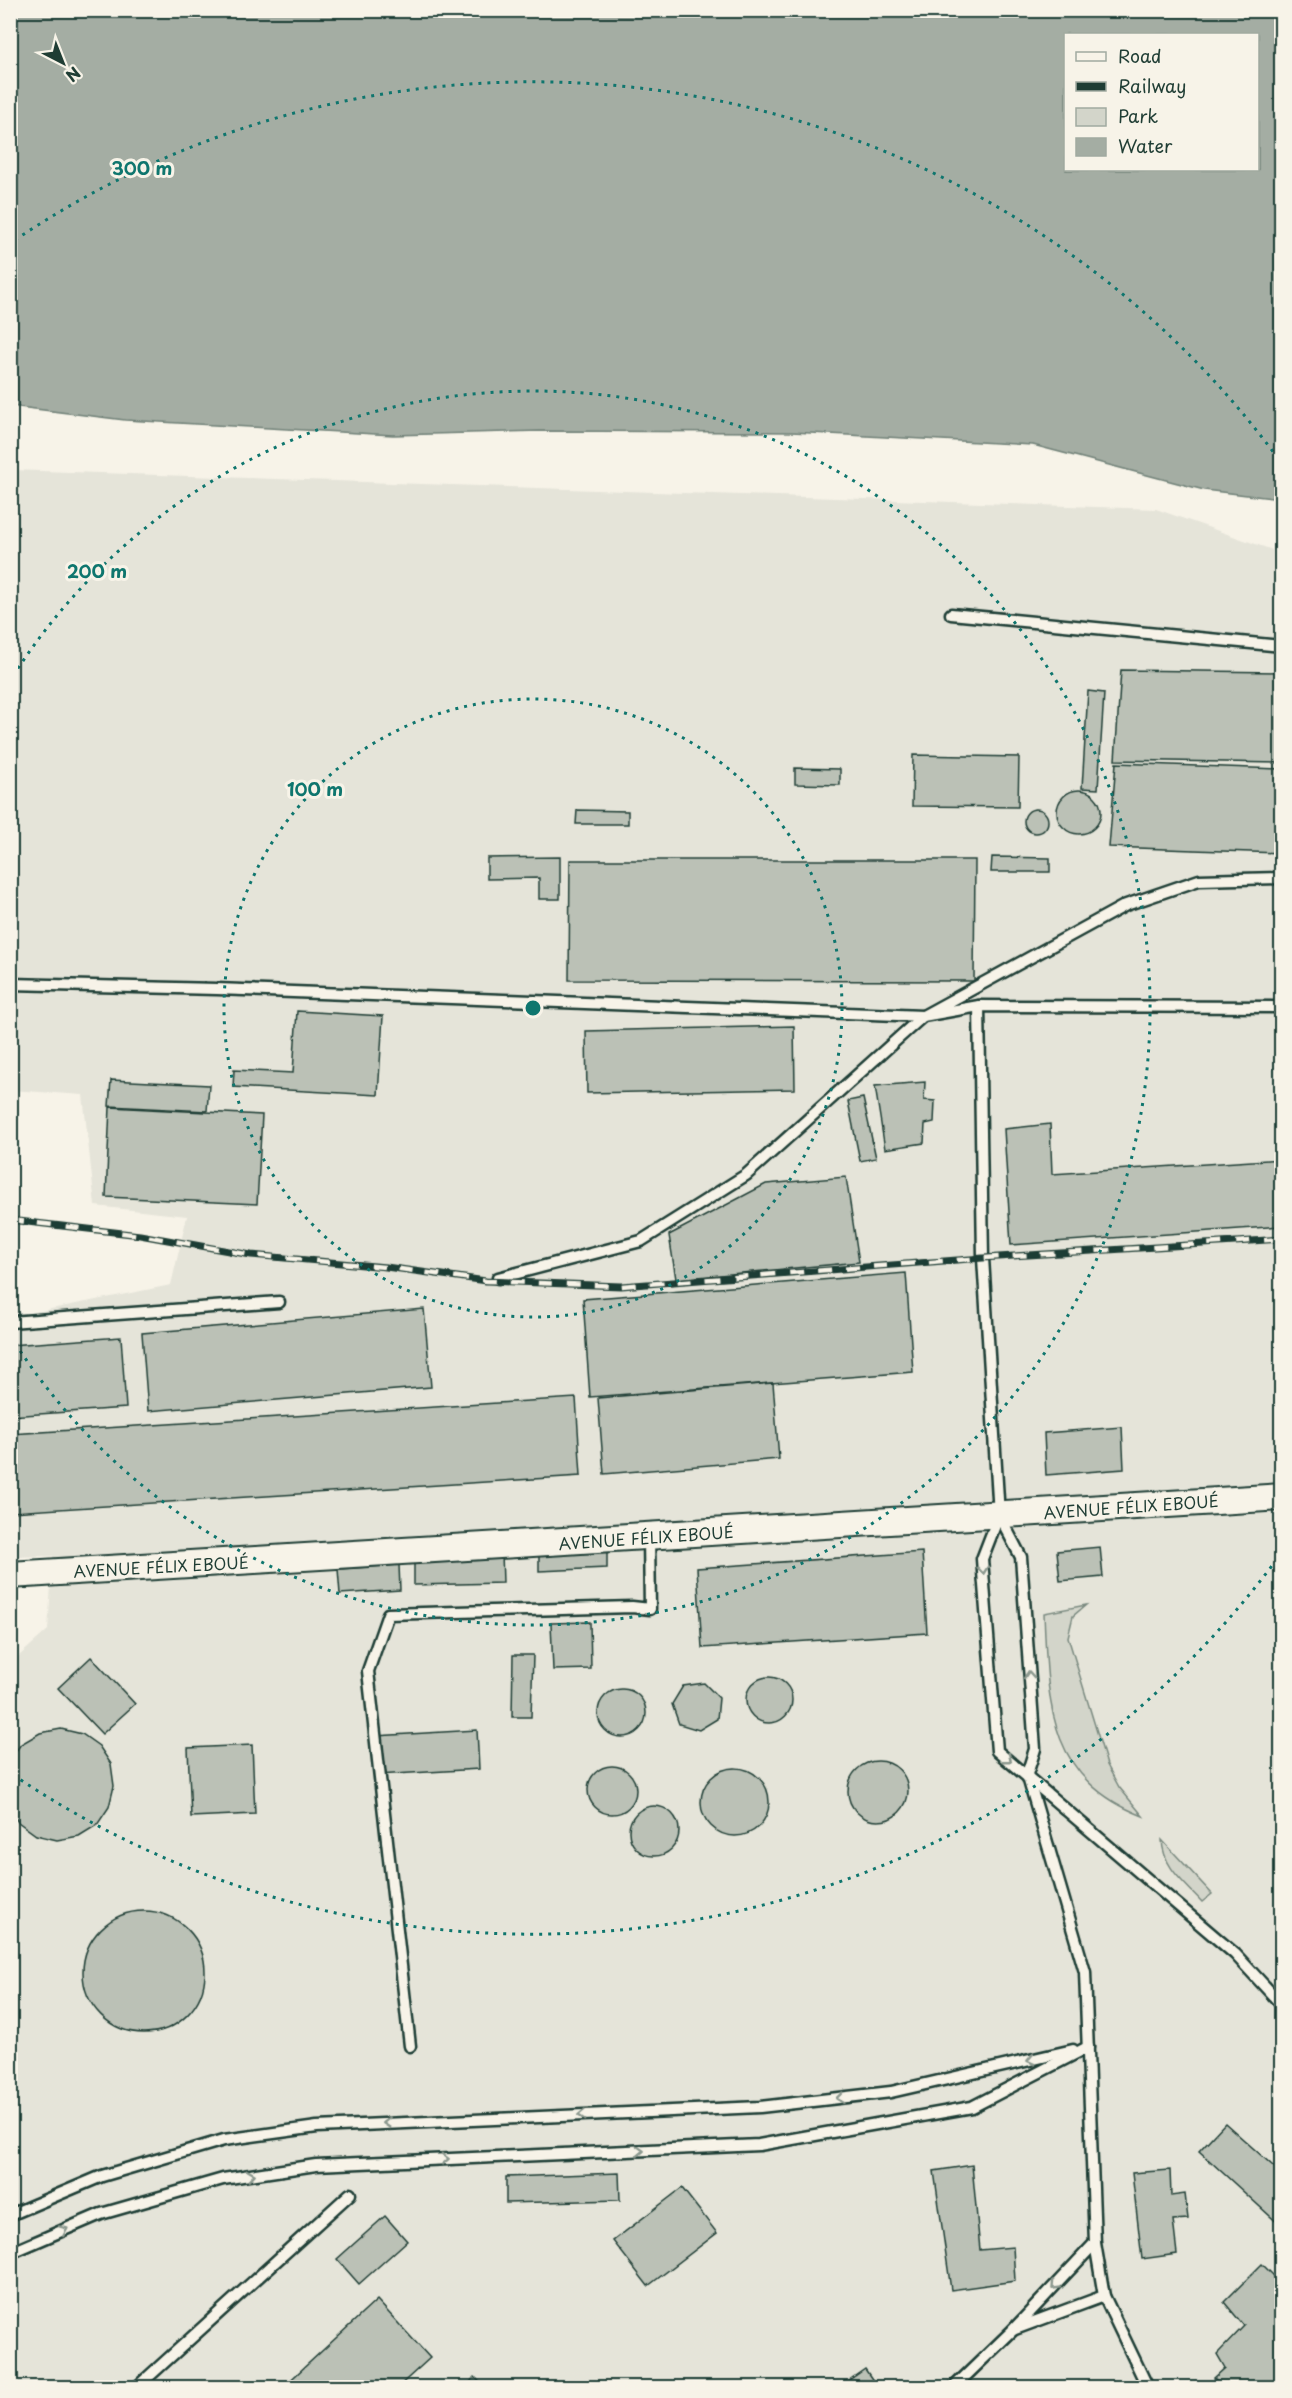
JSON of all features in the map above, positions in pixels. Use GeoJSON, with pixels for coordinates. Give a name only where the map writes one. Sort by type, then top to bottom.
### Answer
{"type":"FeatureCollection","features":[{"type":"Feature","properties":{"kind":"street","name":"AVENUE FÉLIX EBOUÉ"},"geometry":{"type":"LineString","coordinates":[[10,1575],[1281,1497]]}},
{"type":"Feature","properties":{"kind":"lane"},"geometry":{"type":"LineString","coordinates":[[951,614],[1281,646]]}},
{"type":"Feature","properties":{"kind":"lane"},"geometry":{"type":"LineString","coordinates":[[498,1278],[641,1241],[746,1175],[922,1017],[1126,905],[1199,879],[1281,878]]}},
{"type":"Feature","properties":{"kind":"lane"},"geometry":{"type":"LineString","coordinates":[[10,984],[217,989],[922,1017],[979,1006],[1281,1007]]}},
{"type":"Feature","properties":{"kind":"lane"},"geometry":{"type":"LineString","coordinates":[[979,1006],[983,1258],[999,1515],[1021,1557],[1035,1749],[1027,1774],[1085,1972],[1095,2243],[1104,2296],[1148,2388]]}},
{"type":"Feature","properties":{"kind":"lane"},"geometry":{"type":"LineString","coordinates":[[10,1322],[279,1302]]}},
{"type":"Feature","properties":{"kind":"lane"},"geometry":{"type":"LineString","coordinates":[[999,1515],[982,1558],[997,1751],[1027,1774],[1235,1954],[1281,2005]]}},
{"type":"Feature","properties":{"kind":"lane"},"geometry":{"type":"LineString","coordinates":[[410,2046],[368,1671],[388,1614],[632,1607],[651,1610],[649,1537]]}},
{"type":"Feature","properties":{"kind":"lane"},"geometry":{"type":"LineString","coordinates":[[10,2215],[102,2176],[224,2140],[317,2127],[760,2107],[891,2092],[1088,2047]]}},
{"type":"Feature","properties":{"kind":"lane"},"geometry":{"type":"LineString","coordinates":[[10,2253],[101,2214],[223,2179],[316,2165],[759,2145],[972,2107],[1088,2047]]}},
{"type":"Feature","properties":{"kind":"lane"},"geometry":{"type":"LineString","coordinates":[[136,2388],[350,2194]]}},
{"type":"Feature","properties":{"kind":"lane"},"geometry":{"type":"LineString","coordinates":[[953,2388],[1012,2331],[1095,2243]]}},
{"type":"Feature","properties":{"kind":"lane"},"geometry":{"type":"LineString","coordinates":[[1012,2331],[1104,2296]]}},
{"type":"Feature","properties":{"kind":"shaded area"},"geometry":{"type":"Polygon","coordinates":[[[11,470],[1156,509],[1281,553],[1281,2387],[11,2387],[10,1664],[48,1630],[53,1556],[11,1557],[11,1317],[171,1285],[187,1216],[95,1206],[83,1095],[11,1090],[11,470]]]}},
{"type":"Feature","properties":{"kind":"green space"},"geometry":{"type":"Polygon","coordinates":[[[1086,1605],[1073,1616],[1068,1637],[1107,1765],[1119,1787],[1143,1816],[1111,1800],[1087,1781],[1070,1759],[1059,1734],[1048,1677],[1044,1613],[1086,1605]]]}},
{"type":"Feature","properties":{"kind":"green space"},"geometry":{"type":"Polygon","coordinates":[[[1162,1840],[1212,1894],[1202,1902],[1171,1867],[1163,1850],[1162,1840]]]}},
{"type":"Feature","properties":{"kind":"water"},"geometry":{"type":"Polygon","coordinates":[[[11,10],[1281,11],[1281,499],[1204,490],[1033,445],[792,432],[540,431],[393,435],[125,420],[11,406],[11,10]]]}},
{"type":"Feature","properties":{"kind":"building"},"geometry":{"type":"Polygon","coordinates":[[[1121,670],[1282,672],[1282,763],[1115,760],[1121,670]]]}},
{"type":"Feature","properties":{"kind":"building"},"geometry":{"type":"Polygon","coordinates":[[[1088,691],[1104,693],[1098,789],[1082,788],[1088,691]]]}},
{"type":"Feature","properties":{"kind":"building"},"geometry":{"type":"Polygon","coordinates":[[[913,755],[1019,757],[1018,807],[912,806],[913,755]]]}},
{"type":"Feature","properties":{"kind":"building"},"geometry":{"type":"Polygon","coordinates":[[[1116,763],[1282,769],[1282,853],[1109,847],[1116,763]]]}},
{"type":"Feature","properties":{"kind":"building"},"geometry":{"type":"Polygon","coordinates":[[[795,768],[840,769],[840,785],[795,784],[795,768]]]}},
{"type":"Feature","properties":{"kind":"building"},"geometry":{"type":"Polygon","coordinates":[[[1079,790],[1094,797],[1101,812],[1094,827],[1079,834],[1064,827],[1057,812],[1064,797],[1079,790]]]}},
{"type":"Feature","properties":{"kind":"building"},"geometry":{"type":"Polygon","coordinates":[[[1036,809],[1044,813],[1048,821],[1044,829],[1036,833],[1028,829],[1024,821],[1028,813],[1036,809]]]}},
{"type":"Feature","properties":{"kind":"building"},"geometry":{"type":"Polygon","coordinates":[[[577,810],[628,811],[628,824],[576,824],[577,810]]]}},
{"type":"Feature","properties":{"kind":"building"},"geometry":{"type":"Polygon","coordinates":[[[560,857],[560,899],[539,899],[539,878],[487,879],[487,858],[560,857]]]}},
{"type":"Feature","properties":{"kind":"building"},"geometry":{"type":"Polygon","coordinates":[[[992,857],[1050,858],[1050,872],[991,872],[992,857]]]}},
{"type":"Feature","properties":{"kind":"building"},"geometry":{"type":"Polygon","coordinates":[[[570,860],[975,860],[974,981],[569,980],[570,860]]]}},
{"type":"Feature","properties":{"kind":"building"},"geometry":{"type":"Polygon","coordinates":[[[297,1011],[383,1016],[378,1095],[233,1087],[234,1070],[293,1073],[297,1011]]]}},
{"type":"Feature","properties":{"kind":"building"},"geometry":{"type":"Polygon","coordinates":[[[794,1026],[795,1089],[587,1093],[586,1031],[794,1026]]]}},
{"type":"Feature","properties":{"kind":"building"},"geometry":{"type":"Polygon","coordinates":[[[111,1080],[209,1085],[207,1111],[109,1106],[111,1080]]]}},
{"type":"Feature","properties":{"kind":"building"},"geometry":{"type":"Polygon","coordinates":[[[925,1082],[924,1100],[935,1101],[934,1122],[925,1124],[924,1143],[885,1149],[875,1086],[925,1082]]]}},
{"type":"Feature","properties":{"kind":"building"},"geometry":{"type":"Polygon","coordinates":[[[863,1098],[876,1158],[860,1161],[848,1101],[863,1098]]]}},
{"type":"Feature","properties":{"kind":"building"},"geometry":{"type":"Polygon","coordinates":[[[110,1107],[262,1115],[257,1204],[106,1197],[110,1107]]]}},
{"type":"Feature","properties":{"kind":"building"},"geometry":{"type":"Polygon","coordinates":[[[1050,1124],[1052,1174],[1282,1159],[1282,1226],[1011,1245],[1004,1129],[1050,1124]]]}},
{"type":"Feature","properties":{"kind":"building"},"geometry":{"type":"Polygon","coordinates":[[[846,1177],[859,1262],[676,1279],[669,1235],[766,1184],[846,1177]]]}},
{"type":"Feature","properties":{"kind":"building"},"geometry":{"type":"Polygon","coordinates":[[[906,1273],[913,1372],[590,1397],[583,1299],[906,1273]]]}},
{"type":"Feature","properties":{"kind":"building"},"geometry":{"type":"Polygon","coordinates":[[[424,1309],[431,1387],[148,1411],[142,1333],[424,1309]]]}},
{"type":"Feature","properties":{"kind":"building"},"geometry":{"type":"Polygon","coordinates":[[[121,1337],[126,1408],[10,1416],[10,1345],[121,1337]]]}},
{"type":"Feature","properties":{"kind":"building"},"geometry":{"type":"Polygon","coordinates":[[[773,1383],[779,1459],[604,1474],[598,1398],[773,1383]]]}},
{"type":"Feature","properties":{"kind":"building"},"geometry":{"type":"Polygon","coordinates":[[[576,1398],[581,1476],[12,1512],[10,1434],[576,1398]]]}},
{"type":"Feature","properties":{"kind":"building"},"geometry":{"type":"Polygon","coordinates":[[[1122,1427],[1124,1469],[1046,1475],[1044,1433],[1122,1427]]]}},
{"type":"Feature","properties":{"kind":"building"},"geometry":{"type":"Polygon","coordinates":[[[1100,1547],[1103,1577],[1060,1581],[1057,1551],[1100,1547]]]}},
{"type":"Feature","properties":{"kind":"building"},"geometry":{"type":"Polygon","coordinates":[[[607,1551],[607,1568],[539,1571],[539,1554],[607,1551]]]}},
{"type":"Feature","properties":{"kind":"building"},"geometry":{"type":"Polygon","coordinates":[[[922,1552],[927,1633],[702,1648],[697,1568],[922,1552]]]}},
{"type":"Feature","properties":{"kind":"building"},"geometry":{"type":"Polygon","coordinates":[[[502,1553],[503,1583],[414,1585],[414,1555],[502,1553]]]}},
{"type":"Feature","properties":{"kind":"building"},"geometry":{"type":"Polygon","coordinates":[[[399,1565],[400,1590],[340,1594],[338,1569],[399,1565]]]}},
{"type":"Feature","properties":{"kind":"building"},"geometry":{"type":"Polygon","coordinates":[[[590,1622],[591,1669],[553,1670],[551,1623],[590,1622]]]}},
{"type":"Feature","properties":{"kind":"building"},"geometry":{"type":"Polygon","coordinates":[[[513,1655],[533,1655],[531,1717],[512,1717],[513,1655]]]}},
{"type":"Feature","properties":{"kind":"building"},"geometry":{"type":"Polygon","coordinates":[[[91,1657],[135,1704],[102,1734],[58,1688],[91,1657]]]}},
{"type":"Feature","properties":{"kind":"building"},"geometry":{"type":"Polygon","coordinates":[[[769,1677],[785,1684],[792,1700],[785,1716],[769,1723],[753,1716],[746,1700],[753,1684],[769,1677]]]}},
{"type":"Feature","properties":{"kind":"building"},"geometry":{"type":"Polygon","coordinates":[[[704,1683],[719,1698],[717,1719],[699,1730],[679,1724],[672,1704],[683,1686],[704,1683]]]}},
{"type":"Feature","properties":{"kind":"building"},"geometry":{"type":"Polygon","coordinates":[[[617,1689],[627,1689],[639,1696],[646,1708],[646,1718],[639,1730],[627,1737],[617,1737],[602,1726],[598,1718],[598,1708],[609,1693],[617,1689]]]}},
{"type":"Feature","properties":{"kind":"building"},"geometry":{"type":"Polygon","coordinates":[[[61,1729],[82,1734],[99,1746],[111,1764],[114,1786],[109,1807],[97,1825],[79,1836],[57,1840],[36,1835],[18,1822],[10,1810],[10,1759],[21,1744],[40,1733],[61,1729]]]}},
{"type":"Feature","properties":{"kind":"building"},"geometry":{"type":"Polygon","coordinates":[[[477,1730],[479,1769],[377,1775],[375,1736],[477,1730]]]}},
{"type":"Feature","properties":{"kind":"building"},"geometry":{"type":"Polygon","coordinates":[[[252,1745],[255,1814],[191,1817],[188,1748],[252,1745]]]}},
{"type":"Feature","properties":{"kind":"building"},"geometry":{"type":"Polygon","coordinates":[[[872,1761],[884,1761],[895,1766],[903,1774],[908,1791],[906,1803],[895,1816],[884,1821],[872,1821],[861,1816],[853,1808],[848,1797],[848,1785],[853,1774],[861,1766],[872,1761]]]}},
{"type":"Feature","properties":{"kind":"building"},"geometry":{"type":"Polygon","coordinates":[[[612,1766],[629,1773],[636,1790],[629,1807],[612,1814],[595,1807],[588,1790],[595,1773],[612,1766]]]}},
{"type":"Feature","properties":{"kind":"building"},"geometry":{"type":"Polygon","coordinates":[[[728,1768],[742,1768],[754,1773],[764,1783],[769,1802],[764,1821],[754,1831],[742,1836],[728,1836],[716,1831],[706,1821],[701,1809],[701,1795],[706,1783],[716,1773],[728,1768]]]}},
{"type":"Feature","properties":{"kind":"building"},"geometry":{"type":"Polygon","coordinates":[[[654,1806],[668,1810],[675,1817],[679,1831],[675,1845],[668,1852],[654,1856],[640,1852],[633,1845],[629,1831],[633,1817],[640,1810],[654,1806]]]}},
{"type":"Feature","properties":{"kind":"building"},"geometry":{"type":"Polygon","coordinates":[[[144,1911],[167,1915],[187,1929],[201,1949],[205,1972],[201,1995],[187,2015],[167,2029],[144,2033],[121,2029],[101,2015],[87,1995],[83,1972],[87,1949],[101,1929],[121,1915],[144,1911]]]}},
{"type":"Feature","properties":{"kind":"building"},"geometry":{"type":"Polygon","coordinates":[[[1225,2123],[1282,2174],[1282,2227],[1199,2151],[1225,2123]]]}},
{"type":"Feature","properties":{"kind":"building"},"geometry":{"type":"Polygon","coordinates":[[[972,2165],[980,2250],[1013,2247],[1015,2281],[951,2290],[934,2171],[972,2165]]]}},
{"type":"Feature","properties":{"kind":"building"},"geometry":{"type":"Polygon","coordinates":[[[1170,2170],[1171,2196],[1185,2194],[1188,2219],[1173,2220],[1177,2254],[1142,2259],[1132,2173],[1170,2170]]]}},
{"type":"Feature","properties":{"kind":"building"},"geometry":{"type":"Polygon","coordinates":[[[619,2173],[620,2200],[506,2203],[506,2177],[619,2173]]]}},
{"type":"Feature","properties":{"kind":"building"},"geometry":{"type":"Polygon","coordinates":[[[682,2188],[717,2233],[648,2286],[613,2241],[682,2188]]]}},
{"type":"Feature","properties":{"kind":"building"},"geometry":{"type":"Polygon","coordinates":[[[385,2216],[407,2241],[359,2284],[337,2259],[385,2216]]]}},
{"type":"Feature","properties":{"kind":"building"},"geometry":{"type":"Polygon","coordinates":[[[1262,2264],[1282,2284],[1282,2381],[1275,2388],[1224,2388],[1214,2378],[1225,2368],[1217,2354],[1244,2326],[1224,2302],[1262,2264]]]}},
{"type":"Feature","properties":{"kind":"building"},"geometry":{"type":"Polygon","coordinates":[[[377,2300],[430,2358],[397,2388],[282,2388],[377,2300]]]}},
{"type":"Feature","properties":{"kind":"building"},"geometry":{"type":"Polygon","coordinates":[[[865,2369],[878,2388],[848,2388],[845,2383],[865,2369]]]}},
{"type":"Feature","properties":{"kind":"building"},"geometry":{"type":"Polygon","coordinates":[[[475,2377],[485,2388],[464,2388],[475,2377]]]}},
{"type":"Feature","properties":{"kind":"railway"},"geometry":{"type":"LineString","coordinates":[[10,1220],[140,1235],[251,1255],[386,1267],[486,1281],[621,1286],[983,1258],[1282,1239]]}}]}
